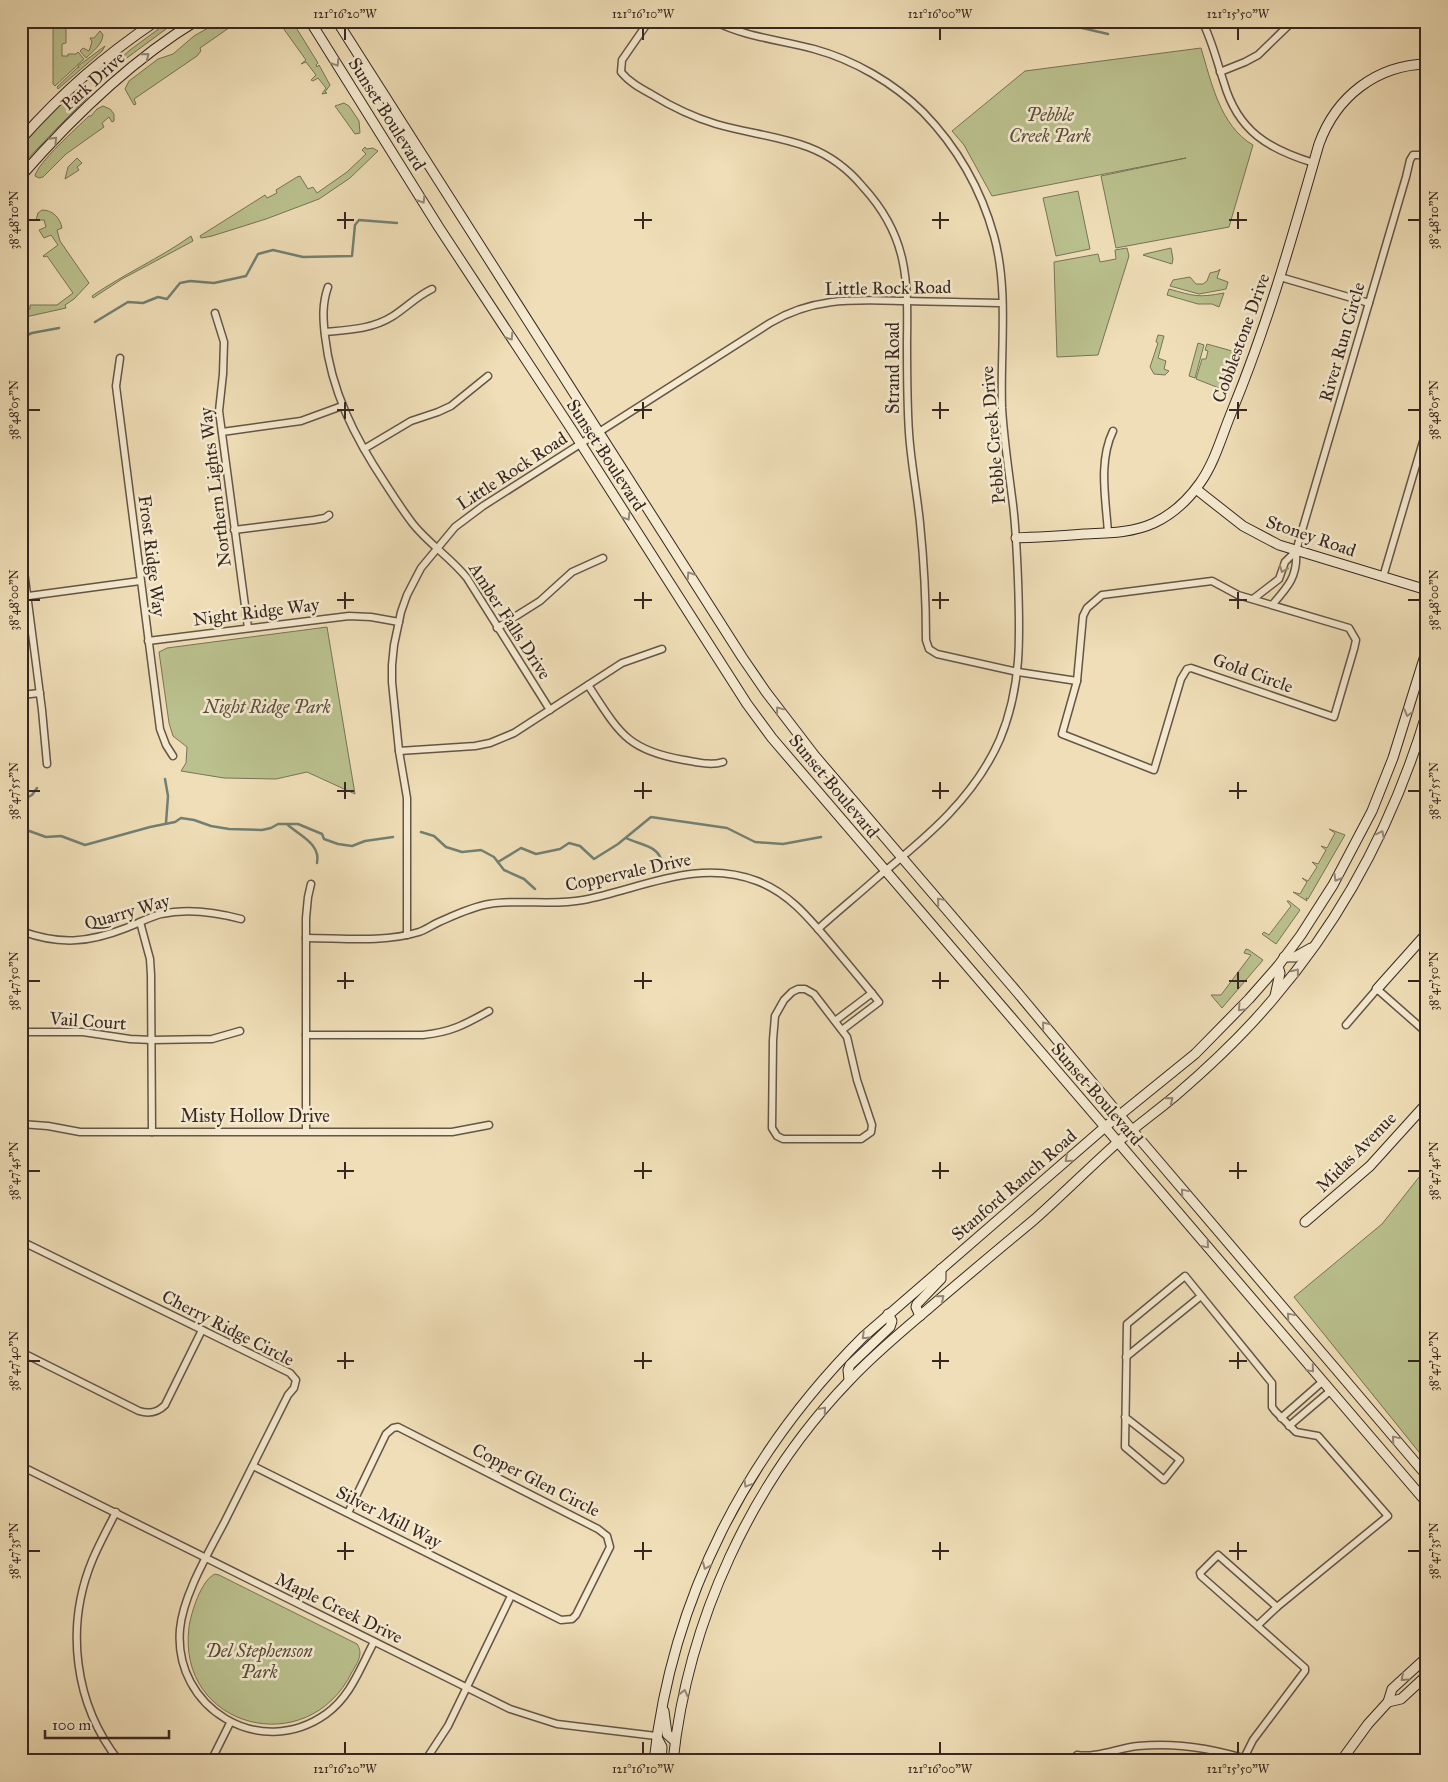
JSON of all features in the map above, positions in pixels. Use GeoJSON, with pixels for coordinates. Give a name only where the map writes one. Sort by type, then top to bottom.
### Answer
{"type":"FeatureCollection","features":[{"type":"Feature","properties":{"kind":"main road","name":"Park Drive"},"geometry":{"type":"LineString","coordinates":[[21,139],[76,81],[108,54],[156,21]]}},
{"type":"Feature","properties":{"kind":"main road","name":"Park Drive"},"geometry":{"type":"LineString","coordinates":[[21,176],[73,120],[118,78],[149,53],[196,21]]}},
{"type":"Feature","properties":{"kind":"main road","name":"Sunset Boulevard"},"geometry":{"type":"LineString","coordinates":[[310,21],[438,226],[747,704],[798,770],[1427,1503]]}},
{"type":"Feature","properties":{"kind":"main road","name":"Sunset Boulevard"},"geometry":{"type":"LineString","coordinates":[[337,21],[766,692],[815,756],[1022,997],[1119,1116],[1427,1476]]}},
{"type":"Feature","properties":{"kind":"main road"},"geometry":{"type":"LineString","coordinates":[[345,21],[345,34]]}},
{"type":"Feature","properties":{"kind":"main road","name":"Cobblestone Drive"},"geometry":{"type":"LineString","coordinates":[[1016,538],[1133,530],[1154,523],[1175,510],[1196,489],[1211,463],[1264,330],[1328,122],[1351,94],[1374,77],[1403,66],[1427,64]]}},
{"type":"Feature","properties":{"kind":"main road","name":"Stoney Road"},"geometry":{"type":"LineString","coordinates":[[1196,489],[1254,533],[1279,545],[1427,590]]}},
{"type":"Feature","properties":{"kind":"main road","name":"Stanford Ranch Road"},"geometry":{"type":"LineString","coordinates":[[654,1761],[656,1736],[663,1698],[685,1616],[726,1521],[770,1447],[809,1395],[838,1363],[888,1314],[1212,1039],[1278,966],[1316,913],[1333,885],[1372,811],[1393,758],[1427,649]]}},
{"type":"Feature","properties":{"kind":"main road","name":"Stanford Ranch Road"},"geometry":{"type":"LineString","coordinates":[[672,1761],[682,1700],[692,1657],[703,1623],[731,1554],[761,1497],[800,1438],[849,1380],[884,1346],[1038,1216],[1132,1130],[1219,1058],[1274,998],[1316,945],[1348,894],[1388,818],[1410,765],[1427,712]]}},
{"type":"Feature","properties":{"kind":"main road"},"geometry":{"type":"LineString","coordinates":[[1377,989],[1427,933]]}},
{"type":"Feature","properties":{"kind":"main road"},"geometry":{"type":"LineString","coordinates":[[1284,957],[1295,957],[1316,945]]}},
{"type":"Feature","properties":{"kind":"main road"},"geometry":{"type":"LineString","coordinates":[[1274,998],[1280,974],[1278,966]]}},
{"type":"Feature","properties":{"kind":"main road","name":"Midas Avenue"},"geometry":{"type":"LineString","coordinates":[[1305,1222],[1370,1166],[1427,1103]]}},
{"type":"Feature","properties":{"kind":"main road"},"geometry":{"type":"LineString","coordinates":[[920,1316],[916,1307],[917,1304],[940,1279],[940,1269]]}},
{"type":"Feature","properties":{"kind":"main road"},"geometry":{"type":"LineString","coordinates":[[849,1380],[848,1370],[850,1365],[890,1326],[892,1321],[888,1314]]}},
{"type":"Feature","properties":{"kind":"main road"},"geometry":{"type":"LineString","coordinates":[[1341,1761],[1368,1724],[1388,1702],[1392,1689],[1427,1657]]}},
{"type":"Feature","properties":{"kind":"main road"},"geometry":{"type":"LineString","coordinates":[[1388,1702],[1402,1698],[1427,1675]]}},
{"type":"Feature","properties":{"kind":"main road"},"geometry":{"type":"LineString","coordinates":[[663,1698],[666,1734],[675,1741]]}},
{"type":"Feature","properties":{"kind":"main road"},"geometry":{"type":"LineString","coordinates":[[656,1736],[662,1747],[661,1761]]}},
{"type":"Feature","properties":{"kind":"street","name":"Strand Road"},"geometry":{"type":"LineString","coordinates":[[649,21],[622,60],[621,72],[627,80],[678,109],[718,124],[789,140],[812,149],[856,179],[876,202],[888,220],[900,249],[907,280],[908,414],[921,538],[926,640],[929,649],[937,654],[1018,672]]}},
{"type":"Feature","properties":{"kind":"street","name":"Pebble Creek Drive"},"geometry":{"type":"LineString","coordinates":[[714,21],[735,30],[815,49],[835,56],[883,80],[909,99],[954,148],[973,180],[982,198],[995,240],[1001,274],[1002,410],[1016,538],[1020,632],[1018,672],[1011,704],[1001,737],[982,773],[950,814],[818,929]]}},
{"type":"Feature","properties":{"kind":"street"},"geometry":{"type":"LineString","coordinates":[[1202,21],[1210,38],[1232,104],[1245,124],[1253,133],[1273,148],[1314,163]]}},
{"type":"Feature","properties":{"kind":"street"},"geometry":{"type":"LineString","coordinates":[[1220,72],[1258,55],[1293,21]]}},
{"type":"Feature","properties":{"kind":"street","name":"River Run Circle"},"geometry":{"type":"LineString","coordinates":[[1296,551],[1410,160],[1413,155],[1427,157]]}},
{"type":"Feature","properties":{"kind":"street"},"geometry":{"type":"LineString","coordinates":[[1280,276],[1369,303]]}},
{"type":"Feature","properties":{"kind":"street","name":"Amber Falls Drive"},"geometry":{"type":"LineString","coordinates":[[328,287],[324,296],[322,311],[332,375],[342,406],[364,449],[412,523],[458,566],[467,578],[550,710]]}},
{"type":"Feature","properties":{"kind":"street"},"geometry":{"type":"LineString","coordinates":[[325,332],[354,330],[391,318],[420,294],[432,289]]}},
{"type":"Feature","properties":{"kind":"street","name":"Little Rock Road"},"geometry":{"type":"LineString","coordinates":[[407,935],[407,798],[399,751],[392,682],[394,645],[407,595],[421,568],[455,527],[580,444],[788,313],[829,301],[1002,302]]}},
{"type":"Feature","properties":{"kind":"street","name":"Northern Lights Way"},"geometry":{"type":"LineString","coordinates":[[215,313],[224,342],[223,374],[219,403],[248,628]]}},
{"type":"Feature","properties":{"kind":"street","name":"Frost Ridge Way"},"geometry":{"type":"LineString","coordinates":[[120,358],[116,386],[140,581],[160,729],[166,745],[173,756]]}},
{"type":"Feature","properties":{"kind":"street"},"geometry":{"type":"LineString","coordinates":[[364,449],[411,421],[451,406],[488,376]]}},
{"type":"Feature","properties":{"kind":"street"},"geometry":{"type":"LineString","coordinates":[[222,432],[301,421],[342,406]]}},
{"type":"Feature","properties":{"kind":"street"},"geometry":{"type":"LineString","coordinates":[[1383,577],[1427,428]]}},
{"type":"Feature","properties":{"kind":"street"},"geometry":{"type":"LineString","coordinates":[[1108,533],[1104,467],[1108,442],[1113,431]]}},
{"type":"Feature","properties":{"kind":"street"},"geometry":{"type":"LineString","coordinates":[[234,530],[314,520],[325,518],[329,515]]}},
{"type":"Feature","properties":{"kind":"street"},"geometry":{"type":"LineString","coordinates":[[21,548],[24,596],[40,693],[47,764]]}},
{"type":"Feature","properties":{"kind":"street"},"geometry":{"type":"LineString","coordinates":[[1253,599],[1278,579],[1285,562],[1296,551]]}},
{"type":"Feature","properties":{"kind":"street"},"geometry":{"type":"LineString","coordinates":[[1272,605],[1293,579],[1297,562],[1296,551]]}},
{"type":"Feature","properties":{"kind":"street"},"geometry":{"type":"LineString","coordinates":[[497,628],[540,601],[572,572],[603,558]]}},
{"type":"Feature","properties":{"kind":"street"},"geometry":{"type":"LineString","coordinates":[[24,596],[140,581]]}},
{"type":"Feature","properties":{"kind":"street","name":"Gold Circle"},"geometry":{"type":"LineString","coordinates":[[1212,581],[1238,595],[1272,605],[1349,628],[1356,640],[1334,718],[1191,668],[1186,669],[1180,679],[1154,770],[1062,734],[1077,681],[1083,616],[1087,608],[1102,595],[1212,581]]}},
{"type":"Feature","properties":{"kind":"street","name":"Night Ridge Way"},"geometry":{"type":"LineString","coordinates":[[148,640],[349,616],[371,617],[399,622]]}},
{"type":"Feature","properties":{"kind":"street"},"geometry":{"type":"LineString","coordinates":[[399,751],[468,747],[490,743],[514,733],[622,663],[662,649]]}},
{"type":"Feature","properties":{"kind":"street"},"geometry":{"type":"LineString","coordinates":[[1018,672],[1077,681]]}},
{"type":"Feature","properties":{"kind":"street"},"geometry":{"type":"LineString","coordinates":[[588,685],[617,728],[639,747],[670,758],[706,764],[723,762]]}},
{"type":"Feature","properties":{"kind":"street"},"geometry":{"type":"LineString","coordinates":[[21,696],[40,693]]}},
{"type":"Feature","properties":{"kind":"street","name":"Coppervale Drive"},"geometry":{"type":"LineString","coordinates":[[306,938],[379,938],[407,935],[420,932],[458,913],[489,904],[582,900],[696,872],[743,876],[775,890],[798,907],[818,929],[879,1002],[863,1014]]}},
{"type":"Feature","properties":{"kind":"street"},"geometry":{"type":"LineString","coordinates":[[306,1131],[306,908],[311,884]]}},
{"type":"Feature","properties":{"kind":"street","name":"Quarry Way"},"geometry":{"type":"LineString","coordinates":[[21,931],[53,940],[78,940],[107,936],[160,914],[194,911],[210,912],[241,919]]}},
{"type":"Feature","properties":{"kind":"street"},"geometry":{"type":"LineString","coordinates":[[140,922],[150,959],[152,1132]]}},
{"type":"Feature","properties":{"kind":"street"},"geometry":{"type":"LineString","coordinates":[[805,989],[814,994],[835,1021],[842,1030],[850,1047],[860,1090],[872,1125],[871,1132],[861,1139],[855,1140],[783,1139],[777,1136],[772,1128],[771,1121],[773,1111],[773,1032],[778,1010],[792,992],[805,989]]}},
{"type":"Feature","properties":{"kind":"street"},"geometry":{"type":"LineString","coordinates":[[1346,1025],[1377,989],[1427,1033]]}},
{"type":"Feature","properties":{"kind":"street"},"geometry":{"type":"LineString","coordinates":[[835,1021],[872,993]]}},
{"type":"Feature","properties":{"kind":"street"},"geometry":{"type":"LineString","coordinates":[[842,1030],[863,1014],[856,1005]]}},
{"type":"Feature","properties":{"kind":"street"},"geometry":{"type":"LineString","coordinates":[[306,1035],[434,1034],[456,1029],[489,1011]]}},
{"type":"Feature","properties":{"kind":"street","name":"Vail Court"},"geometry":{"type":"LineString","coordinates":[[21,1032],[83,1032],[130,1039],[152,1040],[212,1039],[240,1031]]}},
{"type":"Feature","properties":{"kind":"street","name":"Misty Hollow Drive"},"geometry":{"type":"LineString","coordinates":[[21,1124],[48,1126],[80,1132],[452,1132],[489,1125]]}},
{"type":"Feature","properties":{"kind":"street","name":"Cherry Ridge Circle"},"geometry":{"type":"LineString","coordinates":[[21,1242],[290,1373],[296,1380],[294,1388],[288,1395],[206,1558],[187,1600],[180,1628],[181,1656],[190,1682],[196,1692],[212,1709],[230,1723]]}},
{"type":"Feature","properties":{"kind":"street"},"geometry":{"type":"LineString","coordinates":[[1125,1417],[1180,1460],[1164,1480],[1124,1447],[1127,1324],[1185,1276],[1272,1383],[1272,1407],[1281,1418],[1301,1434],[1318,1436],[1388,1516],[1277,1607],[1258,1626]]}},
{"type":"Feature","properties":{"kind":"street"},"geometry":{"type":"LineString","coordinates":[[1126,1357],[1201,1296]]}},
{"type":"Feature","properties":{"kind":"street"},"geometry":{"type":"LineString","coordinates":[[21,1352],[139,1411],[152,1413],[157,1412],[165,1405],[202,1330]]}},
{"type":"Feature","properties":{"kind":"street"},"geometry":{"type":"LineString","coordinates":[[1281,1418],[1322,1382]]}},
{"type":"Feature","properties":{"kind":"street"},"geometry":{"type":"LineString","coordinates":[[1289,1426],[1330,1391]]}},
{"type":"Feature","properties":{"kind":"street","name":"Copper Glen Circle"},"geometry":{"type":"LineString","coordinates":[[348,1512],[386,1434],[393,1428],[398,1427],[598,1529],[607,1536],[610,1542],[609,1551],[579,1610],[572,1619],[561,1620],[511,1596]]}},
{"type":"Feature","properties":{"kind":"street","name":"Silver Mill Way"},"geometry":{"type":"LineString","coordinates":[[253,1466],[348,1512],[511,1596]]}},
{"type":"Feature","properties":{"kind":"street","name":"Maple Creek Drive"},"geometry":{"type":"LineString","coordinates":[[22,1468],[116,1512],[510,1709],[539,1720],[579,1727],[656,1736]]}},
{"type":"Feature","properties":{"kind":"street"},"geometry":{"type":"LineString","coordinates":[[116,1512],[86,1578],[79,1611],[77,1647],[80,1679],[90,1712],[106,1744],[119,1761]]}},
{"type":"Feature","properties":{"kind":"street"},"geometry":{"type":"LineString","coordinates":[[1244,1758],[1253,1740],[1305,1671],[1304,1665],[1201,1576],[1200,1573],[1218,1555],[1277,1607]]}},
{"type":"Feature","properties":{"kind":"street"},"geometry":{"type":"LineString","coordinates":[[425,1761],[448,1726],[511,1596]]}},
{"type":"Feature","properties":{"kind":"street"},"geometry":{"type":"LineString","coordinates":[[211,1761],[230,1723],[260,1730],[283,1731],[297,1728],[318,1719],[338,1704],[353,1685],[374,1642]]}},
{"type":"Feature","properties":{"kind":"street"},"geometry":{"type":"LineString","coordinates":[[1077,1755],[1087,1759],[1127,1747],[1169,1745],[1206,1749],[1253,1761]]}},
{"type":"Feature","properties":{"kind":"green space"},"geometry":{"type":"Polygon","coordinates":[[[53,21],[66,21],[66,43],[62,44],[62,56],[78,52],[84,59],[55,86],[53,84],[53,21]]]}},
{"type":"Feature","properties":{"kind":"green space"},"geometry":{"type":"Polygon","coordinates":[[[220,21],[239,21],[200,48],[201,51],[197,56],[134,99],[136,104],[134,105],[125,89],[129,81],[158,59],[173,54],[194,36],[220,21]]]}},
{"type":"Feature","properties":{"kind":"green space"},"geometry":{"type":"Polygon","coordinates":[[[278,21],[292,21],[318,63],[317,67],[319,65],[330,85],[325,92],[327,93],[322,94],[326,88],[318,78],[313,81],[311,80],[316,75],[306,62],[301,64],[306,60],[278,21]]]}},
{"type":"Feature","properties":{"kind":"green space"},"geometry":{"type":"Polygon","coordinates":[[[164,25],[166,29],[116,66],[114,64],[130,50],[164,25]]]}},
{"type":"Feature","properties":{"kind":"green space"},"geometry":{"type":"Polygon","coordinates":[[[100,31],[103,35],[101,42],[86,58],[80,51],[83,48],[89,51],[92,42],[90,38],[94,38],[100,31]]]}},
{"type":"Feature","properties":{"kind":"green space"},"geometry":{"type":"Polygon","coordinates":[[[105,46],[102,51],[58,89],[57,87],[79,68],[78,66],[105,46]]]}},
{"type":"Feature","properties":{"kind":"green space","name":"Pebble Creek Park"},"geometry":{"type":"Polygon","coordinates":[[[1201,48],[1218,102],[1232,126],[1253,145],[1229,227],[1116,248],[1101,176],[1186,158],[992,196],[964,145],[952,131],[1025,71],[1201,48]]]}},
{"type":"Feature","properties":{"kind":"green space"},"geometry":{"type":"Polygon","coordinates":[[[81,85],[89,96],[21,166],[21,145],[81,85]]]}},
{"type":"Feature","properties":{"kind":"green space"},"geometry":{"type":"Polygon","coordinates":[[[344,103],[349,106],[359,121],[360,133],[355,134],[335,106],[344,103]]]}},
{"type":"Feature","properties":{"kind":"green space"},"geometry":{"type":"Polygon","coordinates":[[[103,106],[110,109],[114,114],[114,121],[112,122],[109,117],[102,123],[104,127],[66,154],[43,177],[35,176],[43,162],[59,145],[89,116],[103,106]]]}},
{"type":"Feature","properties":{"kind":"green space"},"geometry":{"type":"Polygon","coordinates":[[[365,147],[366,149],[373,148],[378,151],[350,178],[319,199],[266,219],[201,238],[200,236],[265,195],[267,198],[277,193],[276,190],[297,177],[300,176],[308,189],[313,187],[317,193],[347,172],[366,154],[362,150],[365,147]]]}},
{"type":"Feature","properties":{"kind":"green space"},"geometry":{"type":"Polygon","coordinates":[[[77,158],[82,163],[77,167],[79,170],[65,179],[68,167],[77,158]]]}},
{"type":"Feature","properties":{"kind":"green space"},"geometry":{"type":"Polygon","coordinates":[[[1078,191],[1090,249],[1056,256],[1043,198],[1078,191]]]}},
{"type":"Feature","properties":{"kind":"green space"},"geometry":{"type":"Polygon","coordinates":[[[42,210],[53,213],[60,221],[62,228],[57,230],[60,241],[89,283],[74,299],[65,305],[66,308],[21,318],[21,309],[30,309],[30,305],[57,305],[73,293],[47,256],[43,256],[58,245],[51,235],[44,238],[39,230],[46,227],[44,220],[36,220],[38,213],[42,210]]]}},
{"type":"Feature","properties":{"kind":"green space"},"geometry":{"type":"Polygon","coordinates":[[[191,236],[193,241],[122,279],[93,298],[92,296],[104,288],[191,236]]]}},
{"type":"Feature","properties":{"kind":"green space"},"geometry":{"type":"Polygon","coordinates":[[[1127,248],[1129,256],[1098,355],[1057,357],[1054,262],[1098,254],[1100,262],[1116,259],[1115,250],[1127,248]]]}},
{"type":"Feature","properties":{"kind":"green space"},"geometry":{"type":"Polygon","coordinates":[[[1171,248],[1172,264],[1143,255],[1145,254],[1171,248]]]}},
{"type":"Feature","properties":{"kind":"green space"},"geometry":{"type":"Polygon","coordinates":[[[1220,269],[1217,278],[1228,282],[1226,289],[1199,294],[1170,286],[1173,280],[1190,277],[1196,284],[1203,284],[1207,281],[1210,273],[1220,269]]]}},
{"type":"Feature","properties":{"kind":"green space"},"geometry":{"type":"Polygon","coordinates":[[[1169,289],[1196,296],[1224,293],[1219,307],[1212,304],[1198,304],[1167,295],[1169,289]]]}},
{"type":"Feature","properties":{"kind":"green space"},"geometry":{"type":"Polygon","coordinates":[[[1158,335],[1164,336],[1158,358],[1166,361],[1164,369],[1169,371],[1165,375],[1154,374],[1150,367],[1158,343],[1156,342],[1158,335]]]}},
{"type":"Feature","properties":{"kind":"green space"},"geometry":{"type":"Polygon","coordinates":[[[1198,343],[1204,345],[1195,378],[1189,376],[1198,343]]]}},
{"type":"Feature","properties":{"kind":"green space"},"geometry":{"type":"Polygon","coordinates":[[[1207,344],[1232,351],[1219,388],[1196,379],[1202,359],[1206,359],[1208,351],[1205,350],[1207,344]]]}},
{"type":"Feature","properties":{"kind":"green space","name":"Night Ridge Park"},"geometry":{"type":"Polygon","coordinates":[[[327,627],[355,794],[307,772],[276,779],[224,778],[181,771],[186,763],[187,747],[173,736],[169,723],[159,652],[167,648],[327,627]]]}},
{"type":"Feature","properties":{"kind":"green space"},"geometry":{"type":"Polygon","coordinates":[[[1329,829],[1345,835],[1308,899],[1306,898],[1307,901],[1293,892],[1300,894],[1307,882],[1302,878],[1308,881],[1317,867],[1312,862],[1318,864],[1326,850],[1321,846],[1327,848],[1335,833],[1329,829]]]}},
{"type":"Feature","properties":{"kind":"green space"},"geometry":{"type":"Polygon","coordinates":[[[1287,901],[1300,910],[1276,944],[1262,934],[1264,932],[1269,935],[1291,906],[1287,901]]]}},
{"type":"Feature","properties":{"kind":"green space"},"geometry":{"type":"Polygon","coordinates":[[[1246,949],[1263,960],[1222,1008],[1211,995],[1221,995],[1251,955],[1244,953],[1246,949]]]}},
{"type":"Feature","properties":{"kind":"green space"},"geometry":{"type":"Polygon","coordinates":[[[1427,1167],[1427,1462],[1294,1297],[1382,1224],[1427,1167]]]}},
{"type":"Feature","properties":{"kind":"green space","name":"Del Stephenson Park"},"geometry":{"type":"Polygon","coordinates":[[[215,1574],[357,1644],[360,1651],[358,1662],[332,1700],[306,1717],[278,1724],[249,1721],[223,1709],[203,1689],[190,1662],[189,1627],[194,1606],[201,1590],[210,1577],[215,1574]]]}},
{"type":"Feature","properties":{"kind":"waterway"},"geometry":{"type":"LineString","coordinates":[[1052,21],[1108,34]]}},
{"type":"Feature","properties":{"kind":"waterway"},"geometry":{"type":"LineString","coordinates":[[95,322],[128,302],[143,303],[158,297],[167,299],[180,283],[190,281],[214,283],[246,276],[258,254],[273,250],[303,257],[352,256],[355,225],[359,220],[397,223]]}},
{"type":"Feature","properties":{"kind":"waterway"},"geometry":{"type":"LineString","coordinates":[[21,338],[32,333],[59,328]]}},
{"type":"Feature","properties":{"kind":"waterway"},"geometry":{"type":"LineString","coordinates":[[165,779],[168,796],[166,823]]}},
{"type":"Feature","properties":{"kind":"waterway"},"geometry":{"type":"LineString","coordinates":[[21,801],[32,795],[37,788]]}},
{"type":"Feature","properties":{"kind":"waterway"},"geometry":{"type":"LineString","coordinates":[[498,862],[521,848],[536,854],[560,849],[569,843],[580,846],[594,859],[618,844],[651,817],[727,828],[755,842],[783,844],[821,837]]}},
{"type":"Feature","properties":{"kind":"waterway"},"geometry":{"type":"LineString","coordinates":[[21,828],[46,837],[61,836],[85,845],[175,822],[181,818],[229,829],[262,830],[278,824],[298,824],[322,834],[324,839],[352,846],[365,841],[393,837]]}},
{"type":"Feature","properties":{"kind":"waterway"},"geometry":{"type":"LineString","coordinates":[[288,825],[313,846],[316,851],[317,863]]}},
{"type":"Feature","properties":{"kind":"waterway"},"geometry":{"type":"LineString","coordinates":[[421,832],[434,836],[446,847],[462,852],[481,850],[494,857],[504,870],[524,879],[535,889]]}},
{"type":"Feature","properties":{"kind":"waterway"},"geometry":{"type":"LineString","coordinates":[[626,838],[653,849],[660,856],[662,862]]}}]}
